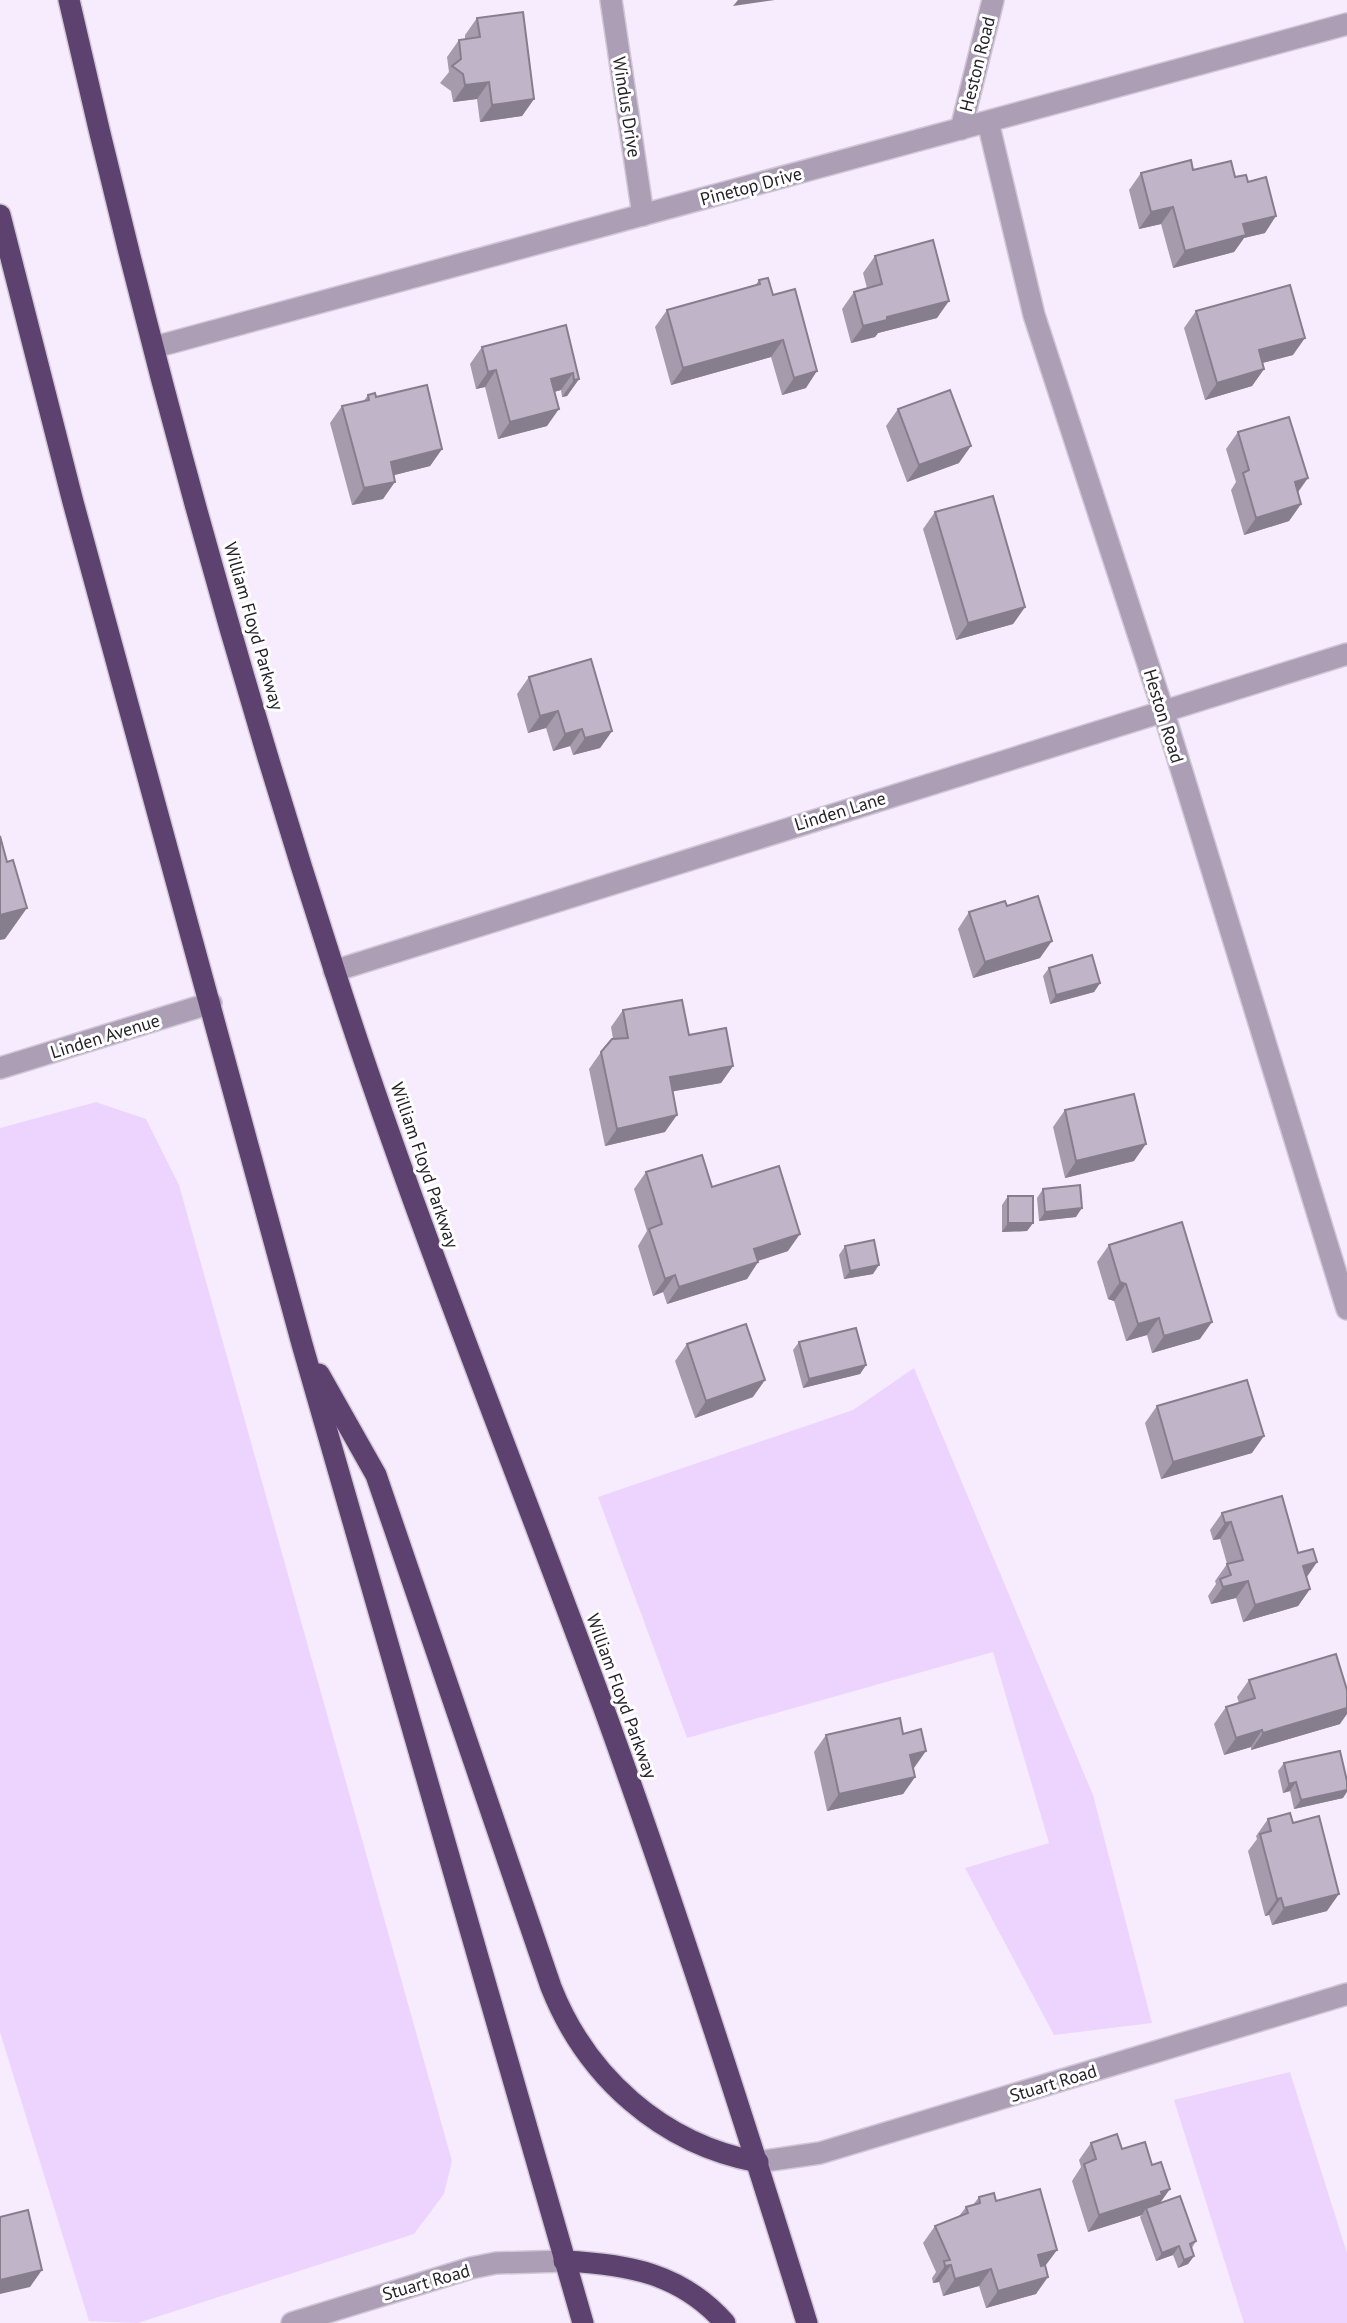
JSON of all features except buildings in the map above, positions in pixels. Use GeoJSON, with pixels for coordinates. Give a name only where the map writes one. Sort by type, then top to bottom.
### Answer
{"type":"FeatureCollection","features":[{"type":"Feature","properties":{"kind":"highway","name":"William Floyd Parkway"},"geometry":{"type":"LineString","coordinates":[[69,0],[155,347],[243,672],[334,971],[438,1272],[649,1837],[758,2162],[807,2323]]}},
{"type":"Feature","properties":{"kind":"highway"},"geometry":{"type":"LineString","coordinates":[[0,215],[73,502],[302,1345],[583,2323]]}},
{"type":"Feature","properties":{"kind":"highway"},"geometry":{"type":"LineString","coordinates":[[302,1345],[376,1475],[551,1987],[574,2038],[609,2083],[643,2111],[710,2148],[758,2162]]}},
{"type":"Feature","properties":{"kind":"highway"},"geometry":{"type":"LineString","coordinates":[[564,2261],[611,2263],[660,2275],[700,2300],[725,2323]]}},
{"type":"Feature","properties":{"kind":"street","name":"Windus Drive"},"geometry":{"type":"LineString","coordinates":[[611,0],[643,215]]}},
{"type":"Feature","properties":{"kind":"street","name":"Heston Road"},"geometry":{"type":"LineString","coordinates":[[961,129],[993,0]]}},
{"type":"Feature","properties":{"kind":"street","name":"Pinetop Drive"},"geometry":{"type":"LineString","coordinates":[[155,347],[1347,24]]}},
{"type":"Feature","properties":{"kind":"street","name":"Heston Road"},"geometry":{"type":"LineString","coordinates":[[988,122],[1034,314],[1163,710],[1347,1308]]}},
{"type":"Feature","properties":{"kind":"street","name":"Linden Lane"},"geometry":{"type":"LineString","coordinates":[[334,971],[1347,654]]}},
{"type":"Feature","properties":{"kind":"street","name":"Linden Avenue"},"geometry":{"type":"LineString","coordinates":[[0,1068],[211,1003]]}},
{"type":"Feature","properties":{"kind":"street","name":"Stuart Road"},"geometry":{"type":"LineString","coordinates":[[758,2162],[820,2153],[1347,1994]]}},
{"type":"Feature","properties":{"kind":"street","name":"Stuart Road"},"geometry":{"type":"LineString","coordinates":[[292,2323],[471,2268],[496,2263],[564,2261]]}},
{"type":"Feature","properties":{"kind":"shaded area"},"geometry":{"type":"Polygon","coordinates":[[[96,1102],[146,1119],[179,1185],[452,2161],[444,2194],[414,2234],[138,2323],[89,2321],[0,2032],[0,1128],[96,1102]]]}},
{"type":"Feature","properties":{"kind":"shaded area"},"geometry":{"type":"Polygon","coordinates":[[[914,1368],[1093,1795],[1152,2023],[1054,2035],[965,1868],[1049,1843],[993,1652],[687,1738],[598,1497],[853,1410],[914,1368]]]}},
{"type":"Feature","properties":{"kind":"shaded area"},"geometry":{"type":"Polygon","coordinates":[[[1290,2072],[1347,2253],[1347,2323],[1244,2323],[1174,2100],[1290,2072]]]}}]}
